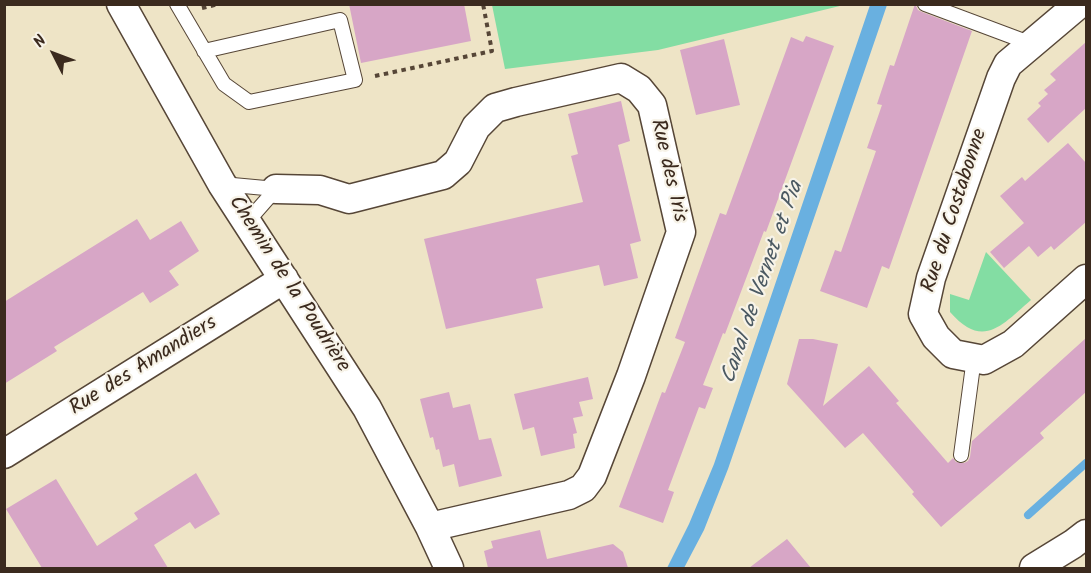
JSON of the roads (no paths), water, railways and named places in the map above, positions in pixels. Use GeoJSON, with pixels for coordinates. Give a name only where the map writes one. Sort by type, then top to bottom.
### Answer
{"type":"FeatureCollection","features":[{"type":"Feature","properties":{"kind":"street","name":"Chemin de la Poudrière"},"geometry":{"type":"LineString","coordinates":[[122,4],[222,184],[367,408],[449,568]]}},
{"type":"Feature","properties":{"kind":"street","name":"Rue du Costabonne"},"geometry":{"type":"LineString","coordinates":[[974,358],[953,354],[936,337],[923,314],[931,278],[1001,78],[1008,64],[1078,4]]}},
{"type":"Feature","properties":{"kind":"street","name":"Rue des Iris"},"geometry":{"type":"LineString","coordinates":[[276,189],[320,190],[349,199],[443,175],[458,162],[476,127],[495,108],[597,83],[621,78],[639,89],[652,105],[681,232],[631,376],[592,476],[583,488],[569,495],[430,527]]}},
{"type":"Feature","properties":{"kind":"street","name":"Rue des Amandiers"},"geometry":{"type":"LineString","coordinates":[[4,454],[284,279]]}},
{"type":"Feature","properties":{"kind":"street"},"geometry":{"type":"LineString","coordinates":[[974,358],[984,360],[1013,344],[1086,279]]}},
{"type":"Feature","properties":{"kind":"street"},"geometry":{"type":"LineString","coordinates":[[1034,568],[1086,534]]}},
{"type":"Feature","properties":{"kind":"lane"},"geometry":{"type":"LineString","coordinates":[[177,4],[204,51],[224,84],[249,102],[355,80],[340,20],[204,51]]}},
{"type":"Feature","properties":{"kind":"lane"},"geometry":{"type":"LineString","coordinates":[[924,4],[1032,44]]}},
{"type":"Feature","properties":{"kind":"lane"},"geometry":{"type":"LineString","coordinates":[[222,184],[276,189]]}},
{"type":"Feature","properties":{"kind":"lane"},"geometry":{"type":"LineString","coordinates":[[247,222],[276,189]]}},
{"type":"Feature","properties":{"kind":"lane"},"geometry":{"type":"LineString","coordinates":[[961,454],[974,358]]}},
{"type":"Feature","properties":{"kind":"water","name":"Canal de Vernet et Pia"},"geometry":{"type":"Polygon","coordinates":[[[870,5],[887,5],[728,469],[704,530],[684,568],[667,568],[689,524],[714,464],[870,5]]]}},
{"type":"Feature","properties":{"kind":"waterway"},"geometry":{"type":"LineString","coordinates":[[1028,515],[1086,463]]}}]}
